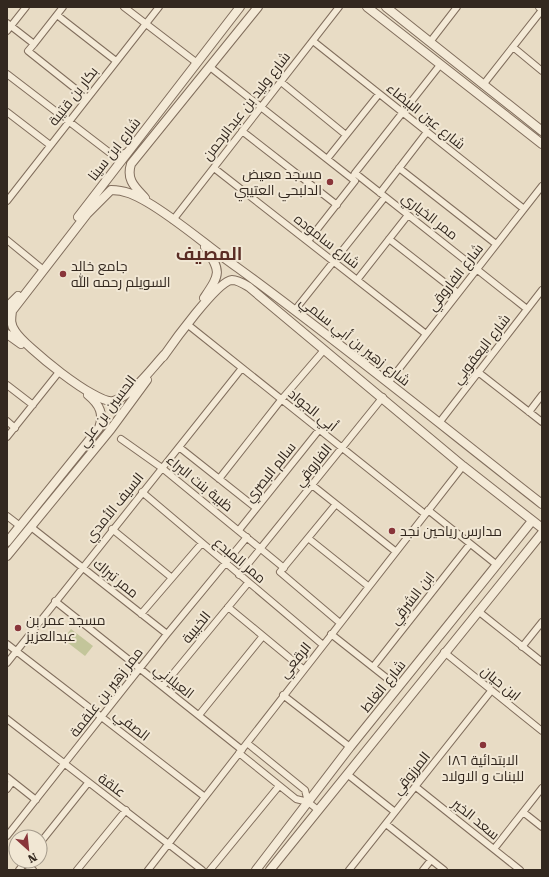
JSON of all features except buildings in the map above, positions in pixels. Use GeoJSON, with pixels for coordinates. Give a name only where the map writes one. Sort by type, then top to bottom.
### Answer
{"type":"FeatureCollection","features":[{"type":"Feature","properties":{"kind":"street"},"geometry":{"type":"LineString","coordinates":[[26,7],[8,27],[34,44]]}},
{"type":"Feature","properties":{"kind":"street"},"geometry":{"type":"LineString","coordinates":[[63,7],[28,51],[87,98]]}},
{"type":"Feature","properties":{"kind":"street"},"geometry":{"type":"LineString","coordinates":[[124,7],[197,63]]}},
{"type":"Feature","properties":{"kind":"street","name":"بكار بن قتيبة"},"geometry":{"type":"LineString","coordinates":[[7,201],[159,7]]}},
{"type":"Feature","properties":{"kind":"street","name":"شارع ابن سينا"},"geometry":{"type":"LineString","coordinates":[[7,307],[40,267],[240,7]]}},
{"type":"Feature","properties":{"kind":"street","name":"شارع ابن سينا"},"geometry":{"type":"LineString","coordinates":[[148,202],[130,181],[129,172],[131,164],[258,7]]}},
{"type":"Feature","properties":{"kind":"street","name":"شارع وليد بن عبدالرحمن"},"geometry":{"type":"LineString","coordinates":[[173,220],[339,7]]}},
{"type":"Feature","properties":{"kind":"street"},"geometry":{"type":"LineString","coordinates":[[367,7],[542,144]]}},
{"type":"Feature","properties":{"kind":"street"},"geometry":{"type":"LineString","coordinates":[[386,7],[542,131]]}},
{"type":"Feature","properties":{"kind":"street"},"geometry":{"type":"LineString","coordinates":[[430,42],[457,7]]}},
{"type":"Feature","properties":{"kind":"street"},"geometry":{"type":"LineString","coordinates":[[484,85],[541,8]]}},
{"type":"Feature","properties":{"kind":"street"},"geometry":{"type":"LineString","coordinates":[[57,15],[116,61]]}},
{"type":"Feature","properties":{"kind":"street","name":"شارع عين البيضاء"},"geometry":{"type":"LineString","coordinates":[[313,41],[524,209]]}},
{"type":"Feature","properties":{"kind":"street"},"geometry":{"type":"LineString","coordinates":[[513,47],[542,71]]}},
{"type":"Feature","properties":{"kind":"street"},"geometry":{"type":"LineString","coordinates":[[308,241],[355,181],[354,173],[440,65]]}},
{"type":"Feature","properties":{"kind":"street"},"geometry":{"type":"LineString","coordinates":[[210,67],[355,181]]}},
{"type":"Feature","properties":{"kind":"street"},"geometry":{"type":"LineString","coordinates":[[7,74],[113,155],[128,152]]}},
{"type":"Feature","properties":{"kind":"street"},"geometry":{"type":"LineString","coordinates":[[281,82],[346,135]]}},
{"type":"Feature","properties":{"kind":"street"},"geometry":{"type":"LineString","coordinates":[[182,83],[192,90]]}},
{"type":"Feature","properties":{"kind":"street"},"geometry":{"type":"LineString","coordinates":[[327,159],[379,94]]}},
{"type":"Feature","properties":{"kind":"street"},"geometry":{"type":"LineString","coordinates":[[8,115],[50,145]]}},
{"type":"Feature","properties":{"kind":"street"},"geometry":{"type":"LineString","coordinates":[[242,131],[337,205]]}},
{"type":"Feature","properties":{"kind":"street"},"geometry":{"type":"LineString","coordinates":[[380,193],[427,132]]}},
{"type":"Feature","properties":{"kind":"street","name":"شارع ساموده"},"geometry":{"type":"LineString","coordinates":[[214,168],[426,334]]}},
{"type":"Feature","properties":{"kind":"street"},"geometry":{"type":"LineString","coordinates":[[400,168],[496,244]]}},
{"type":"Feature","properties":{"kind":"street","name":"ممر الخياري"},"geometry":{"type":"LineString","coordinates":[[354,173],[527,309]]}},
{"type":"Feature","properties":{"kind":"street","name":"شارع الفاروقي"},"geometry":{"type":"LineString","coordinates":[[388,383],[542,186]]}},
{"type":"Feature","properties":{"kind":"street"},"geometry":{"type":"LineString","coordinates":[[59,372],[15,332],[11,323],[12,311],[87,214],[107,193],[111,190],[123,190],[148,202]]}},
{"type":"Feature","properties":{"kind":"street"},"geometry":{"type":"LineString","coordinates":[[295,310],[385,197]]}},
{"type":"Feature","properties":{"kind":"street","name":"شارع زهير بن أبي سلمي"},"geometry":{"type":"LineString","coordinates":[[148,202],[295,310],[542,504]]}},
{"type":"Feature","properties":{"kind":"street"},"geometry":{"type":"LineString","coordinates":[[357,280],[408,215]]}},
{"type":"Feature","properties":{"kind":"street"},"geometry":{"type":"LineString","coordinates":[[389,239],[458,293]]}},
{"type":"Feature","properties":{"kind":"street"},"geometry":{"type":"LineString","coordinates":[[7,240],[40,267]]}},
{"type":"Feature","properties":{"kind":"street"},"geometry":{"type":"LineString","coordinates":[[187,324],[218,277],[217,266],[201,242]]}},
{"type":"Feature","properties":{"kind":"street","name":"شارع زهير بن أبي سلمي"},"geometry":{"type":"LineString","coordinates":[[227,282],[233,280],[249,287],[383,397],[463,466],[542,528]]}},
{"type":"Feature","properties":{"kind":"street","name":"الحسين بن علي"},"geometry":{"type":"LineString","coordinates":[[7,556],[111,429],[187,324],[218,289],[227,282]]}},
{"type":"Feature","properties":{"kind":"street","name":"شارع اليعقوبي"},"geometry":{"type":"LineString","coordinates":[[439,423],[542,290]]}},
{"type":"Feature","properties":{"kind":"street","name":"أبي الجواد"},"geometry":{"type":"LineString","coordinates":[[187,324],[342,448],[497,565]]}},
{"type":"Feature","properties":{"kind":"street"},"geometry":{"type":"LineString","coordinates":[[7,334],[59,372],[103,400],[112,401],[129,392],[165,354]]}},
{"type":"Feature","properties":{"kind":"street"},"geometry":{"type":"LineString","coordinates":[[219,479],[281,400],[324,350]]}},
{"type":"Feature","properties":{"kind":"street","name":"السيف الأمدي"},"geometry":{"type":"LineString","coordinates":[[7,662],[82,566],[242,368]]}},
{"type":"Feature","properties":{"kind":"street"},"geometry":{"type":"LineString","coordinates":[[7,437],[59,372]]}},
{"type":"Feature","properties":{"kind":"street","name":"الحسين بن علي"},"geometry":{"type":"LineString","coordinates":[[7,542],[99,428],[102,418],[99,407],[93,399],[59,372]]}},
{"type":"Feature","properties":{"kind":"street"},"geometry":{"type":"LineString","coordinates":[[478,372],[542,422]]}},
{"type":"Feature","properties":{"kind":"street"},"geometry":{"type":"LineString","coordinates":[[7,385],[33,405]]}},
{"type":"Feature","properties":{"kind":"street"},"geometry":{"type":"LineString","coordinates":[[529,412],[542,395]]}},
{"type":"Feature","properties":{"kind":"street","name":"الفاروقي"},"geometry":{"type":"LineString","coordinates":[[239,575],[383,397]]}},
{"type":"Feature","properties":{"kind":"street"},"geometry":{"type":"LineString","coordinates":[[7,421],[15,428]]}},
{"type":"Feature","properties":{"kind":"street","name":"سالم البصري"},"geometry":{"type":"LineString","coordinates":[[239,530],[320,430]]}},
{"type":"Feature","properties":{"kind":"street","name":"ظبية بنت البراء"},"geometry":{"type":"LineString","coordinates":[[121,438],[162,468],[239,530],[282,570]]}},
{"type":"Feature","properties":{"kind":"street"},"geometry":{"type":"LineString","coordinates":[[179,447],[256,508]]}},
{"type":"Feature","properties":{"kind":"street","name":"الرقعي"},"geometry":{"type":"LineString","coordinates":[[148,870],[247,743],[283,694],[463,466]]}},
{"type":"Feature","properties":{"kind":"street"},"geometry":{"type":"LineString","coordinates":[[312,485],[395,551]]}},
{"type":"Feature","properties":{"kind":"street","name":"ممر المبدع"},"geometry":{"type":"LineString","coordinates":[[142,492],[323,645]]}},
{"type":"Feature","properties":{"kind":"street"},"geometry":{"type":"LineString","coordinates":[[336,504],[282,570],[340,623]]}},
{"type":"Feature","properties":{"kind":"street"},"geometry":{"type":"LineString","coordinates":[[7,516],[20,526]]}},
{"type":"Feature","properties":{"kind":"street","name":"شارع الغاط"},"geometry":{"type":"LineString","coordinates":[[256,870],[350,747],[532,521]]}},
{"type":"Feature","properties":{"kind":"street","name":"ممر تبراك"},"geometry":{"type":"LineString","coordinates":[[30,527],[82,566],[167,634]]}},
{"type":"Feature","properties":{"kind":"street"},"geometry":{"type":"LineString","coordinates":[[112,529],[172,578]]}},
{"type":"Feature","properties":{"kind":"street","name":"شارع الغاط"},"geometry":{"type":"LineString","coordinates":[[270,870],[444,652],[542,533]]}},
{"type":"Feature","properties":{"kind":"street","name":"ممر زهير بن علقمة"},"geometry":{"type":"LineString","coordinates":[[7,836],[139,668],[247,537]]}},
{"type":"Feature","properties":{"kind":"street"},"geometry":{"type":"LineString","coordinates":[[308,538],[368,586]]}},
{"type":"Feature","properties":{"kind":"street"},"geometry":{"type":"LineString","coordinates":[[141,614],[202,543]]}},
{"type":"Feature","properties":{"kind":"street","name":"ابن الشرقي"},"geometry":{"type":"LineString","coordinates":[[373,667],[470,544]]}},
{"type":"Feature","properties":{"kind":"street","name":"الخبيبة"},"geometry":{"type":"LineString","coordinates":[[163,686],[248,583]]}},
{"type":"Feature","properties":{"kind":"street","name":"العيلاني"},"geometry":{"type":"LineString","coordinates":[[55,601],[163,686],[296,800],[308,802]]}},
{"type":"Feature","properties":{"kind":"street"},"geometry":{"type":"LineString","coordinates":[[228,608],[303,670]]}},
{"type":"Feature","properties":{"kind":"street"},"geometry":{"type":"LineString","coordinates":[[478,611],[542,662]]}},
{"type":"Feature","properties":{"kind":"street"},"geometry":{"type":"LineString","coordinates":[[522,647],[542,622]]}},
{"type":"Feature","properties":{"kind":"street"},"geometry":{"type":"LineString","coordinates":[[331,634],[398,687]]}},
{"type":"Feature","properties":{"kind":"street"},"geometry":{"type":"LineString","coordinates":[[199,716],[263,636]]}},
{"type":"Feature","properties":{"kind":"street","name":"الصفي"},"geometry":{"type":"LineString","coordinates":[[7,644],[205,797]]}},
{"type":"Feature","properties":{"kind":"street","name":"ابن حيان"},"geometry":{"type":"LineString","coordinates":[[444,652],[542,731]]}},
{"type":"Feature","properties":{"kind":"street","name":"المرزوقي"},"geometry":{"type":"LineString","coordinates":[[349,870],[491,691]]}},
{"type":"Feature","properties":{"kind":"street"},"geometry":{"type":"LineString","coordinates":[[283,694],[350,747]]}},
{"type":"Feature","properties":{"kind":"street","name":"علقة"},"geometry":{"type":"LineString","coordinates":[[7,719],[202,870]]}},
{"type":"Feature","properties":{"kind":"street"},"geometry":{"type":"LineString","coordinates":[[247,743],[305,790],[308,802],[318,810]]}},
{"type":"Feature","properties":{"kind":"street"},"geometry":{"type":"LineString","coordinates":[[347,774],[395,812]]}},
{"type":"Feature","properties":{"kind":"street"},"geometry":{"type":"LineString","coordinates":[[7,777],[36,800]]}},
{"type":"Feature","properties":{"kind":"street"},"geometry":{"type":"LineString","coordinates":[[7,789],[12,782]]}},
{"type":"Feature","properties":{"kind":"street"},"geometry":{"type":"LineString","coordinates":[[48,834],[88,782]]}},
{"type":"Feature","properties":{"kind":"street"},"geometry":{"type":"LineString","coordinates":[[210,870],[279,786]]}},
{"type":"Feature","properties":{"kind":"street","name":"سعد الخير"},"geometry":{"type":"LineString","coordinates":[[416,787],[520,870]]}},
{"type":"Feature","properties":{"kind":"street"},"geometry":{"type":"LineString","coordinates":[[494,849],[542,788]]}},
{"type":"Feature","properties":{"kind":"street"},"geometry":{"type":"LineString","coordinates":[[77,870],[126,810]]}},
{"type":"Feature","properties":{"kind":"street"},"geometry":{"type":"LineString","coordinates":[[523,812],[542,827]]}},
{"type":"Feature","properties":{"kind":"street"},"geometry":{"type":"LineString","coordinates":[[386,824],[444,870]]}},
{"type":"Feature","properties":{"kind":"street"},"geometry":{"type":"LineString","coordinates":[[423,870],[431,860]]}},
{"type":"Feature","properties":{"kind":"green space"},"geometry":{"type":"Polygon","coordinates":[[[71,629],[93,646],[85,656],[63,639],[71,629]]]}},
{"type":"Feature","properties":{"kind":"place","name":"مسجد معيض الدلبحي العتيبي"},"geometry":{"type":"Point","coordinates":[330,182]}},
{"type":"Feature","properties":{"kind":"place","name":"جامع خالد السويلم رحمه الله"},"geometry":{"type":"Point","coordinates":[63,274]}},
{"type":"Feature","properties":{"kind":"place","name":"مدارس رياحين نجد"},"geometry":{"type":"Point","coordinates":[392,531]}},
{"type":"Feature","properties":{"kind":"place","name":"مسجد عمر بن عبدالعزيز"},"geometry":{"type":"Point","coordinates":[18,628]}},
{"type":"Feature","properties":{"kind":"place","name":"الابتدائية ١٨٦ للبنات و الاولاد"},"geometry":{"type":"Point","coordinates":[483,745]}},
{"type":"Feature","properties":{"kind":"district","name":"المصيف"},"geometry":{"type":"Point","coordinates":[209,254]}}]}
